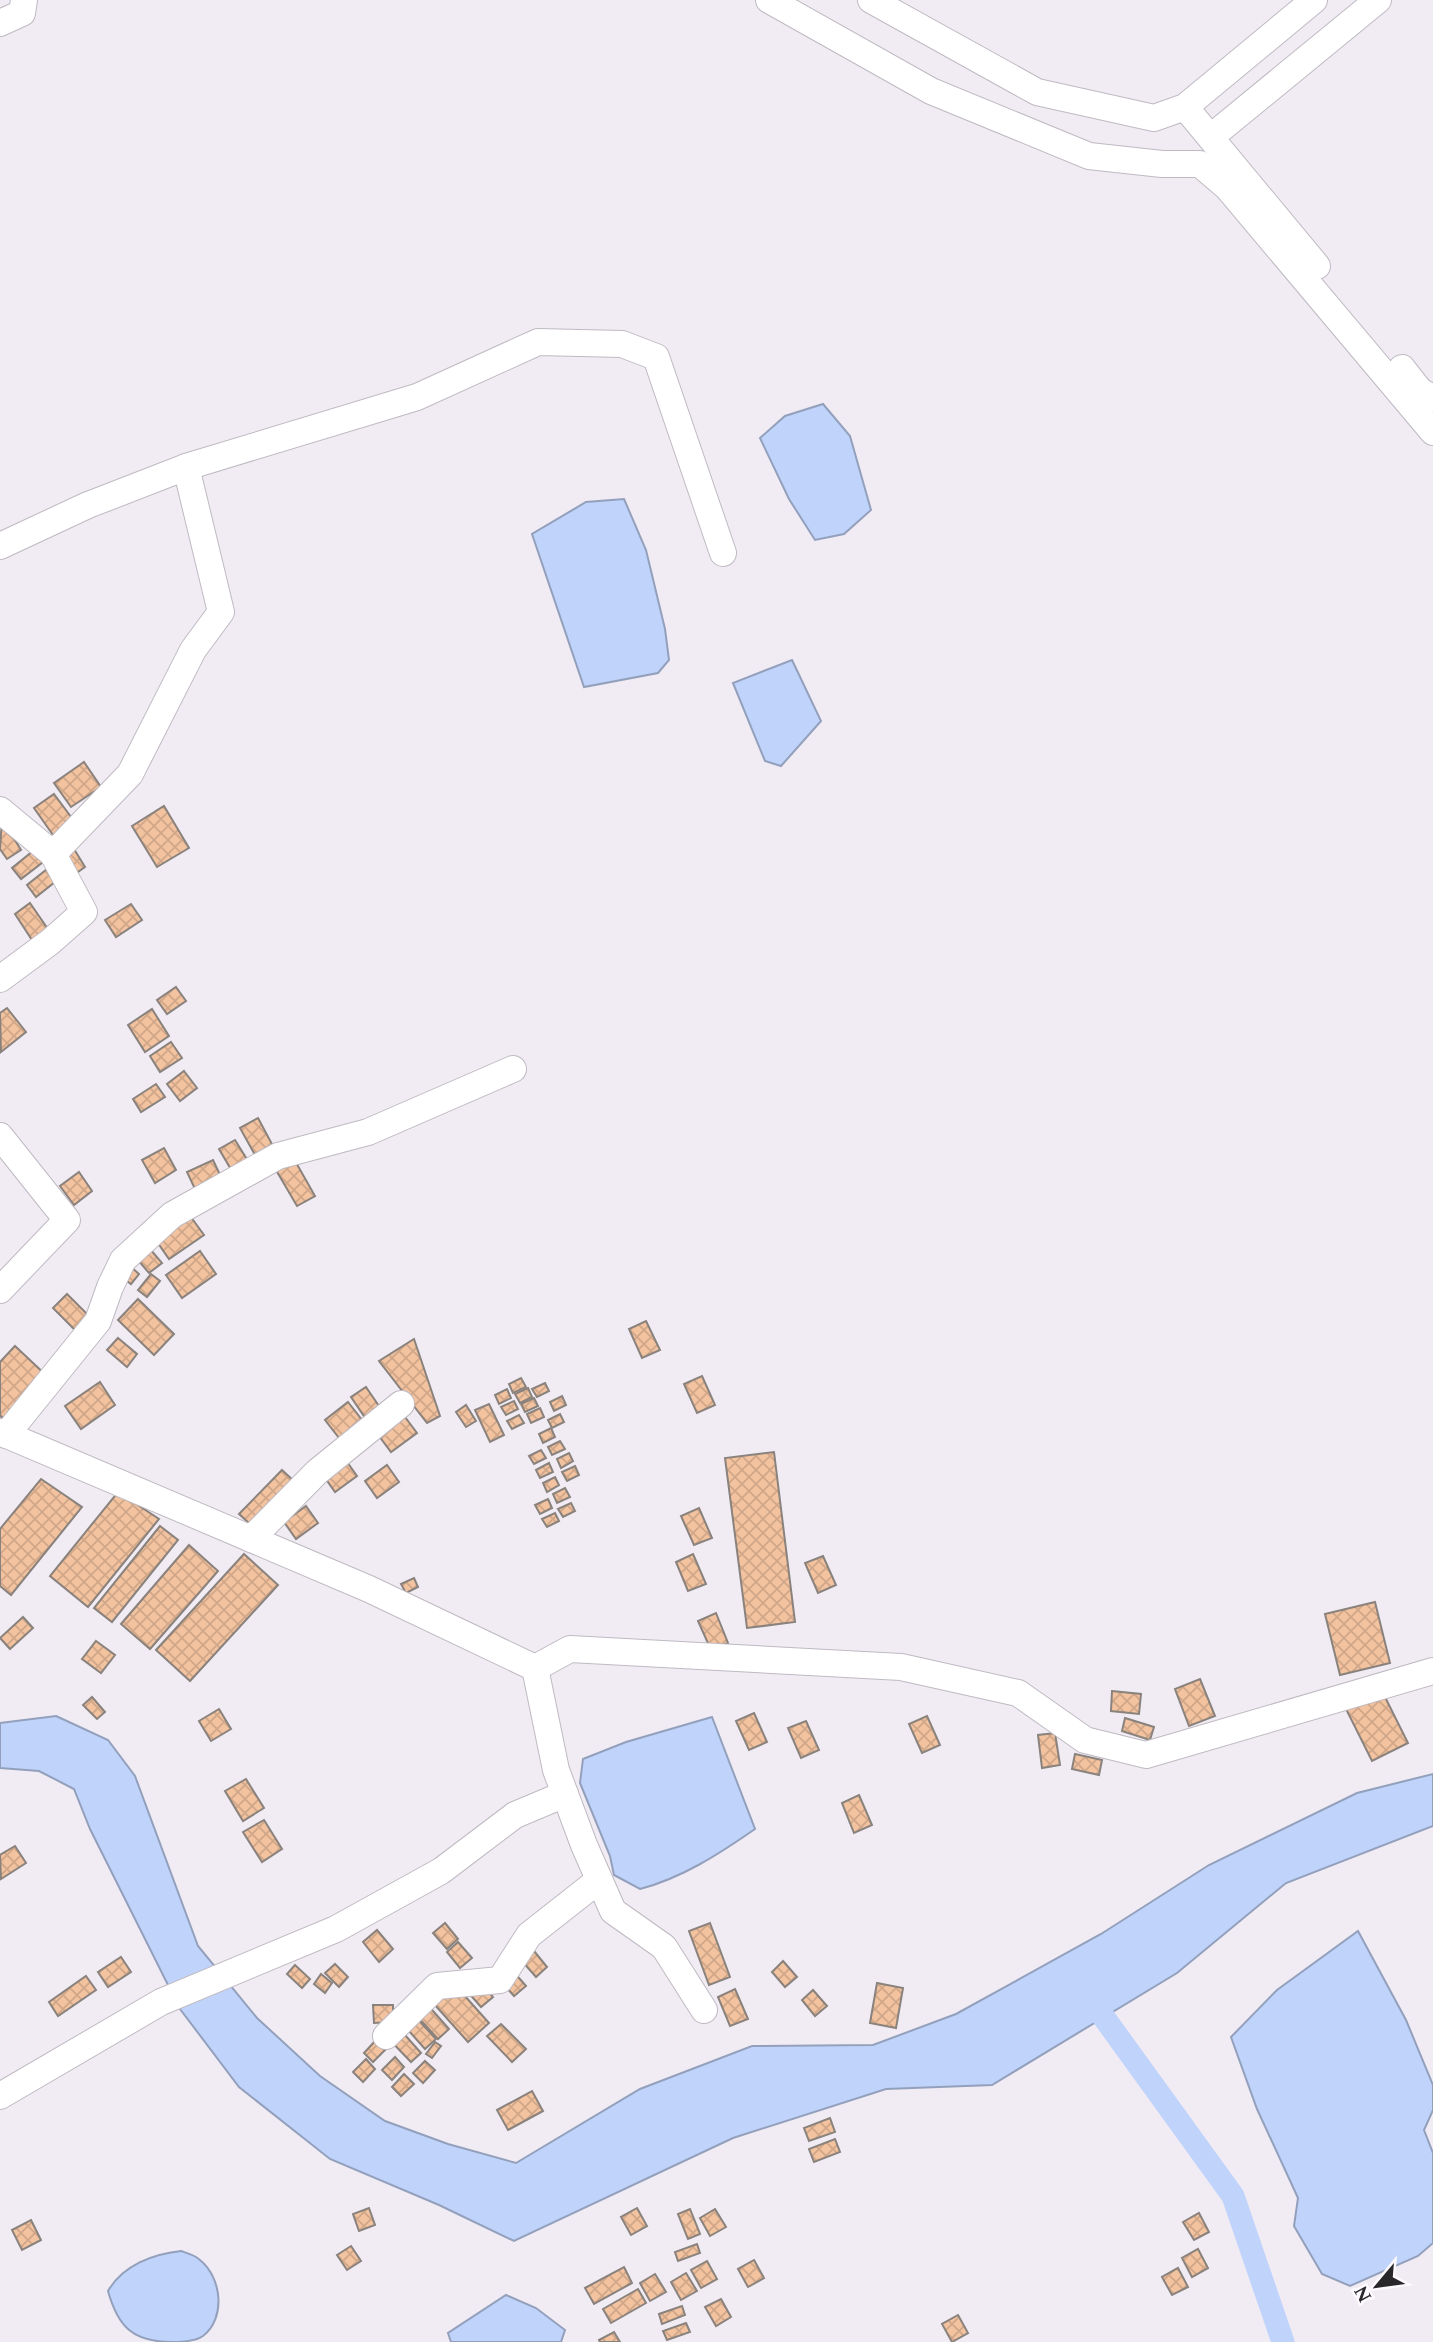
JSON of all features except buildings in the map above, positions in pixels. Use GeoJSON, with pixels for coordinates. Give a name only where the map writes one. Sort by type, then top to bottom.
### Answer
{"type":"FeatureCollection","features":[{"type":"Feature","properties":{"kind":"street"},"geometry":{"type":"LineString","coordinates":[[0,23],[22,13],[24,0]]}},
{"type":"Feature","properties":{"kind":"street"},"geometry":{"type":"LineString","coordinates":[[871,0],[1037,92],[1154,118],[1185,107],[1314,0]]}},
{"type":"Feature","properties":{"kind":"street"},"geometry":{"type":"LineString","coordinates":[[1211,137],[1378,0]]}},
{"type":"Feature","properties":{"kind":"street"},"geometry":{"type":"LineString","coordinates":[[766,1],[931,91],[1090,156],[1162,164],[1200,164],[1227,187],[1433,432]]}},
{"type":"Feature","properties":{"kind":"street"},"geometry":{"type":"LineString","coordinates":[[1185,107],[1420,391],[1433,398]]}},
{"type":"Feature","properties":{"kind":"street"},"geometry":{"type":"LineString","coordinates":[[0,546],[88,505],[186,467],[417,397],[538,342],[622,344],[656,358],[723,553]]}},
{"type":"Feature","properties":{"kind":"street"},"geometry":{"type":"LineString","coordinates":[[53,854],[130,774],[193,650],[221,612],[186,467]]}},
{"type":"Feature","properties":{"kind":"street"},"geometry":{"type":"LineString","coordinates":[[0,810],[53,854],[84,912],[50,942],[0,979]]}},
{"type":"Feature","properties":{"kind":"street"},"geometry":{"type":"LineString","coordinates":[[513,1069],[368,1132],[278,1156],[172,1215],[123,1260],[98,1321],[3,1433],[369,1589],[535,1668]]}},
{"type":"Feature","properties":{"kind":"street"},"geometry":{"type":"LineString","coordinates":[[0,1136],[67,1220],[0,1290]]}},
{"type":"Feature","properties":{"kind":"street"},"geometry":{"type":"LineString","coordinates":[[251,1539],[317,1472],[401,1404]]}},
{"type":"Feature","properties":{"kind":"street"},"geometry":{"type":"LineString","coordinates":[[535,1668],[570,1649],[901,1667],[1018,1693],[1085,1740],[1146,1755],[1433,1671]]}},
{"type":"Feature","properties":{"kind":"street"},"geometry":{"type":"LineString","coordinates":[[535,1668],[556,1770],[613,1911],[664,1947],[704,2010]]}},
{"type":"Feature","properties":{"kind":"street"},"geometry":{"type":"LineString","coordinates":[[0,2096],[161,2002],[336,1929],[441,1871],[515,1815],[565,1794]]}},
{"type":"Feature","properties":{"kind":"street"},"geometry":{"type":"LineString","coordinates":[[386,2036],[437,1986],[500,1980],[529,1935],[599,1880]]}},
{"type":"Feature","properties":{"kind":"water"},"geometry":{"type":"Polygon","coordinates":[[[823,404],[850,436],[871,510],[844,534],[815,540],[789,499],[760,438],[785,416],[823,404]]]}},
{"type":"Feature","properties":{"kind":"water"},"geometry":{"type":"Polygon","coordinates":[[[624,499],[646,550],[665,629],[669,660],[658,673],[584,687],[532,534],[586,502],[624,499]]]}},
{"type":"Feature","properties":{"kind":"water"},"geometry":{"type":"Polygon","coordinates":[[[792,660],[821,721],[781,766],[765,761],[733,683],[792,660]]]}},
{"type":"Feature","properties":{"kind":"water"},"geometry":{"type":"Polygon","coordinates":[[[56,1716],[108,1740],[135,1776],[198,1946],[257,2018],[320,2076],[385,2121],[448,2144],[516,2163],[640,2089],[752,2046],[873,2045],[956,2014],[1101,1934],[1209,1865],[1357,1793],[1433,1774],[1433,1826],[1286,1883],[1177,1973],[992,2085],[886,2089],[733,2138],[514,2241],[439,2205],[330,2159],[239,2087],[180,2009],[90,1829],[74,1789],[39,1771],[0,1768],[0,1723],[56,1716]]]}},
{"type":"Feature","properties":{"kind":"water"},"geometry":{"type":"Polygon","coordinates":[[[712,1717],[755,1829],[685,1872],[640,1889],[614,1875],[610,1856],[580,1783],[583,1759],[626,1742],[712,1717]]]}},
{"type":"Feature","properties":{"kind":"water"},"geometry":{"type":"Polygon","coordinates":[[[1358,1931],[1406,2020],[1433,2085],[1433,2110],[1424,2130],[1433,2153],[1433,2243],[1418,2256],[1350,2286],[1322,2274],[1294,2226],[1298,2198],[1257,2109],[1231,2037],[1277,1990],[1358,1931]]]}},
{"type":"Feature","properties":{"kind":"water"},"geometry":{"type":"Polygon","coordinates":[[[181,2251],[198,2258],[213,2277],[218,2298],[215,2319],[203,2336],[192,2340],[158,2341],[137,2335],[122,2323],[108,2291],[122,2274],[140,2262],[181,2251]]]}},
{"type":"Feature","properties":{"kind":"water"},"geometry":{"type":"Polygon","coordinates":[[[506,2295],[536,2308],[565,2330],[561,2342],[451,2342],[448,2333],[506,2295]]]}},
{"type":"Feature","properties":{"kind":"waterway"},"geometry":{"type":"LineString","coordinates":[[1092,2001],[1233,2196],[1283,2342]]}}]}
